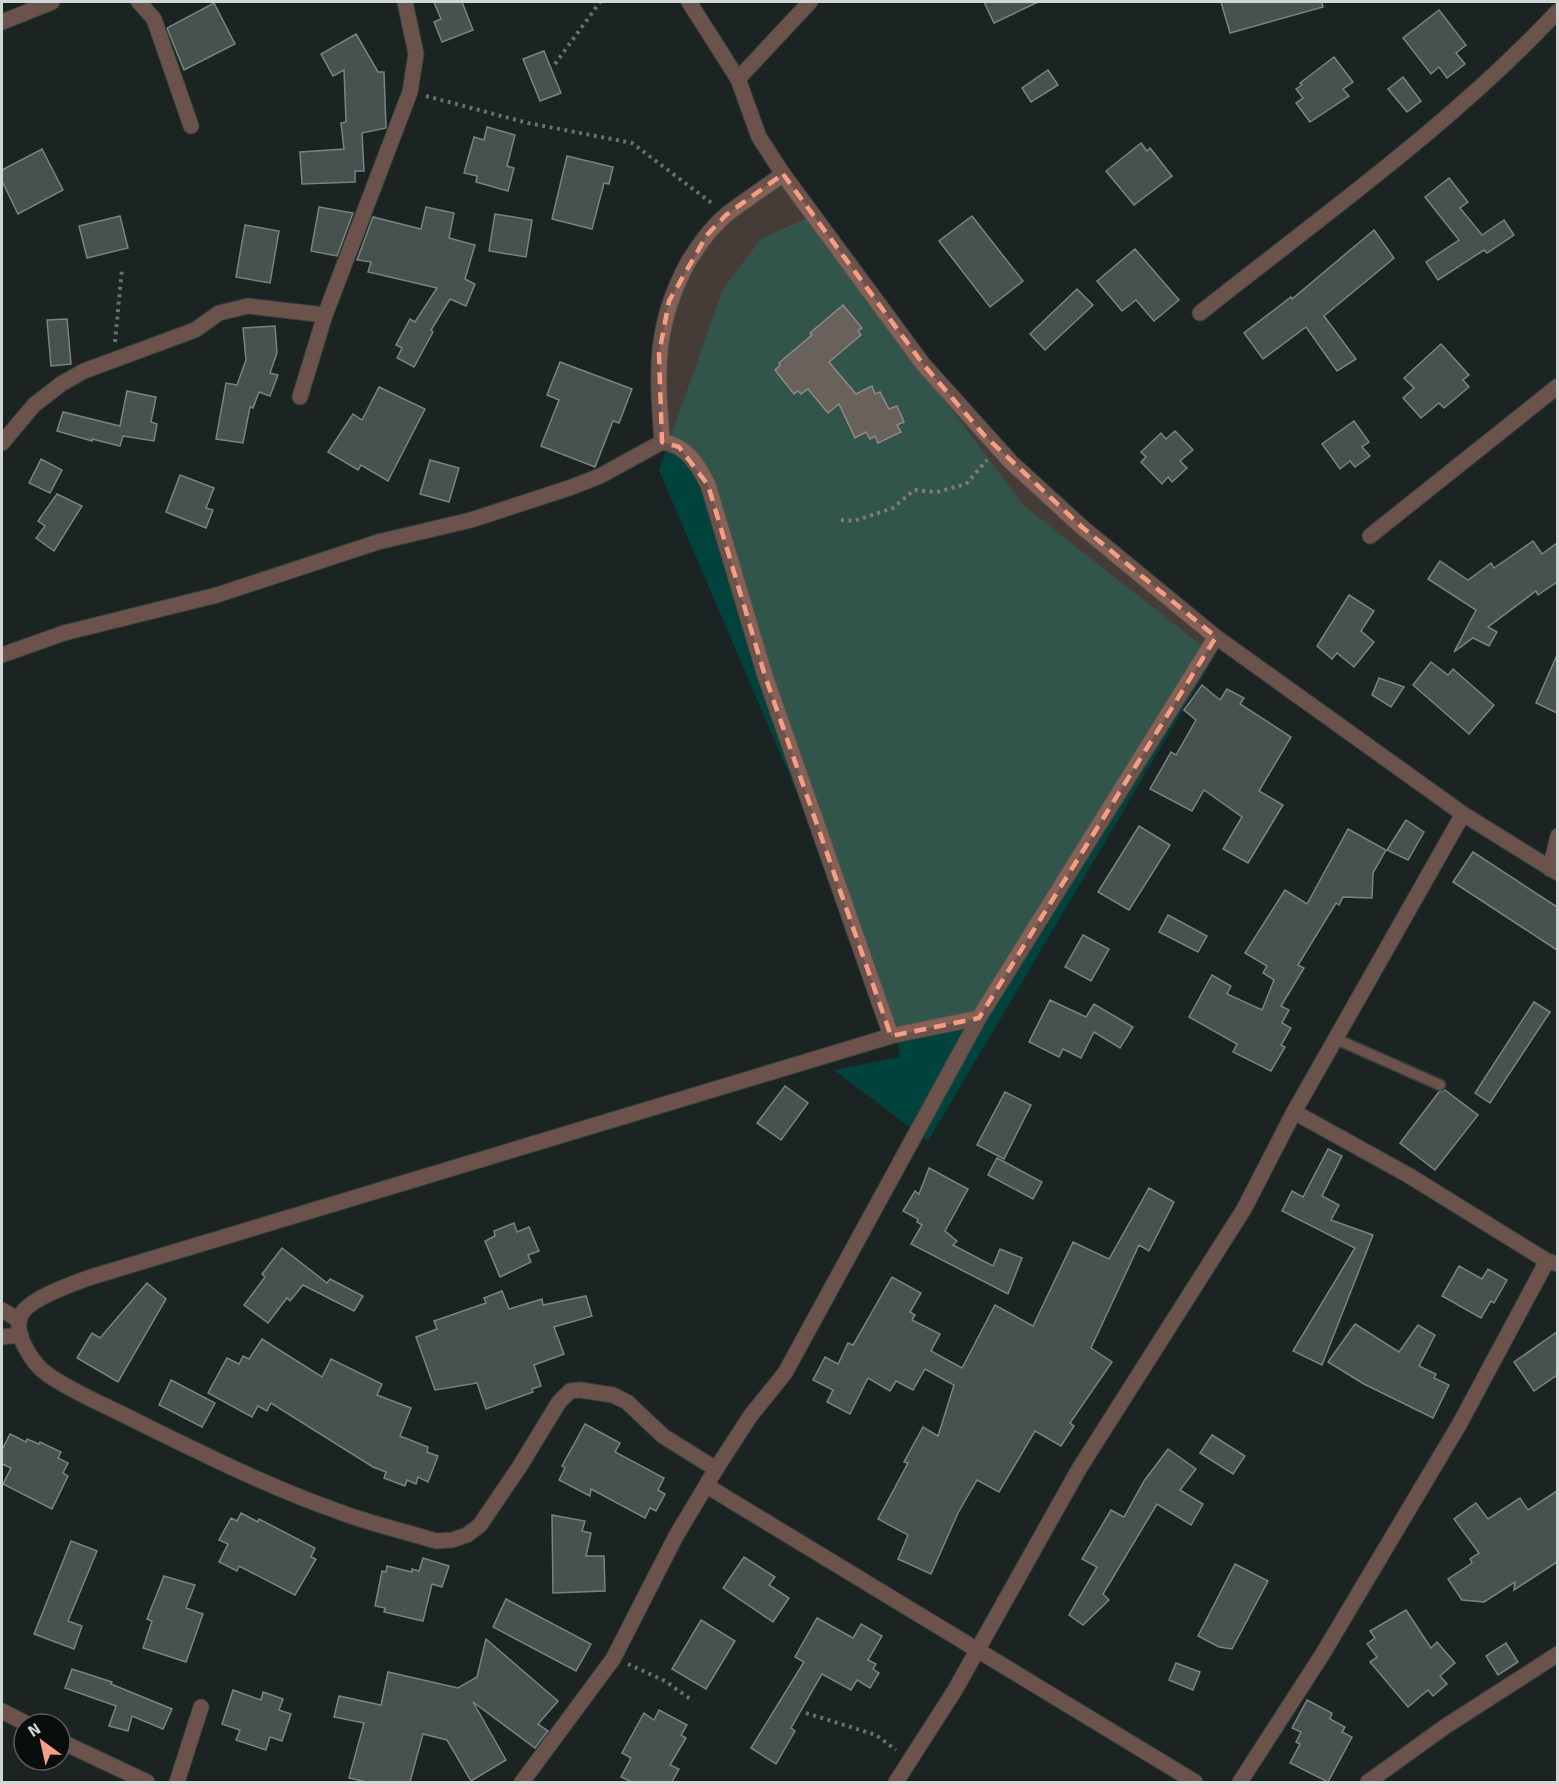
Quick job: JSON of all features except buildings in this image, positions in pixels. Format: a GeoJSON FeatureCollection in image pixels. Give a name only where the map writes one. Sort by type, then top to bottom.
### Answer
{"type":"FeatureCollection","features":[{"type":"Feature","properties":{"kind":"street"},"geometry":{"type":"LineString","coordinates":[[2,22],[52,2]]}},
{"type":"Feature","properties":{"kind":"street"},"geometry":{"type":"LineString","coordinates":[[139,2],[154,19]]}},
{"type":"Feature","properties":{"kind":"street"},"geometry":{"type":"LineString","coordinates":[[155,2],[154,19],[190,126]]}},
{"type":"Feature","properties":{"kind":"street"},"geometry":{"type":"LineString","coordinates":[[300,397],[325,315],[410,92],[416,54],[405,2]]}},
{"type":"Feature","properties":{"kind":"street"},"geometry":{"type":"LineString","coordinates":[[689,2],[738,79],[759,137],[783,174],[923,364],[1000,452],[1082,527],[1216,638],[1463,814],[1554,871],[1557,836]]}},
{"type":"Feature","properties":{"kind":"street"},"geometry":{"type":"LineString","coordinates":[[738,79],[810,2]]}},
{"type":"Feature","properties":{"kind":"street"},"geometry":{"type":"LineString","coordinates":[[1200,313],[1370,181],[1455,110],[1520,51],[1557,11]]}},
{"type":"Feature","properties":{"kind":"street"},"geometry":{"type":"LineString","coordinates":[[662,442],[657,391],[663,322],[669,301],[693,254],[726,215],[783,174]]}},
{"type":"Feature","properties":{"kind":"street"},"geometry":{"type":"LineString","coordinates":[[2,443],[34,405],[61,384],[84,371],[195,330],[219,313],[248,306],[325,315]]}},
{"type":"Feature","properties":{"kind":"street"},"geometry":{"type":"LineString","coordinates":[[1370,536],[1557,386]]}},
{"type":"Feature","properties":{"kind":"street"},"geometry":{"type":"LineString","coordinates":[[2,655],[64,633],[217,595],[378,542],[471,520],[600,476],[662,442],[680,447],[692,459],[708,485],[765,676],[891,1036]]}},
{"type":"Feature","properties":{"kind":"street"},"geometry":{"type":"LineString","coordinates":[[522,1782],[612,1659],[676,1536],[716,1469],[751,1415],[785,1373],[979,1018],[1216,638]]}},
{"type":"Feature","properties":{"kind":"street"},"geometry":{"type":"LineString","coordinates":[[896,1782],[955,1690],[1079,1469],[1244,1209],[1294,1112],[1463,814]]}},
{"type":"Feature","properties":{"kind":"street"},"geometry":{"type":"LineString","coordinates":[[716,1469],[663,1436],[627,1402],[613,1395],[580,1390],[570,1391],[559,1402],[480,1525],[459,1537],[436,1541],[340,1513],[225,1465],[47,1374],[29,1354],[20,1327],[21,1314],[34,1303],[88,1278],[891,1036],[979,1018]]}},
{"type":"Feature","properties":{"kind":"street"},"geometry":{"type":"LineString","coordinates":[[1240,1782],[1322,1655],[1552,1263],[1408,1175],[1294,1112]]}},
{"type":"Feature","properties":{"kind":"street"},"geometry":{"type":"LineString","coordinates":[[2,1310],[20,1327]]}},
{"type":"Feature","properties":{"kind":"street"},"geometry":{"type":"LineString","coordinates":[[2,1337],[20,1327]]}},
{"type":"Feature","properties":{"kind":"street"},"geometry":{"type":"LineString","coordinates":[[707,1486],[1195,1782]]}},
{"type":"Feature","properties":{"kind":"street"},"geometry":{"type":"LineString","coordinates":[[1368,1782],[1446,1726],[1557,1654]]}},
{"type":"Feature","properties":{"kind":"street"},"geometry":{"type":"LineString","coordinates":[[177,1782],[201,1707]]}},
{"type":"Feature","properties":{"kind":"street"},"geometry":{"type":"LineString","coordinates":[[72,1747],[147,1782]]}},
{"type":"Feature","properties":{"kind":"lane"},"geometry":{"type":"LineString","coordinates":[[1336,1039],[1440,1085]]}},
{"type":"Feature","properties":{"kind":"path"},"geometry":{"type":"LineString","coordinates":[[555,64],[600,2]]}},
{"type":"Feature","properties":{"kind":"path"},"geometry":{"type":"LineString","coordinates":[[410,92],[528,123],[632,143],[726,215]]}},
{"type":"Feature","properties":{"kind":"path"},"geometry":{"type":"LineString","coordinates":[[113,361],[122,268]]}},
{"type":"Feature","properties":{"kind":"path"},"geometry":{"type":"LineString","coordinates":[[841,520],[854,520],[893,508],[914,490],[937,492],[966,484],[978,468],[1000,452]]}},
{"type":"Feature","properties":{"kind":"path"},"geometry":{"type":"LineString","coordinates":[[612,1659],[645,1670],[693,1701]]}},
{"type":"Feature","properties":{"kind":"path"},"geometry":{"type":"LineString","coordinates":[[806,1713],[876,1735],[911,1761]]}},
{"type":"Feature","properties":{"kind":"highlighted area"},"geometry":{"type":"Polygon","coordinates":[[[783,174],[923,364],[984,435],[1082,527],[1216,637],[979,1018],[891,1036],[765,676],[708,485],[679,447],[662,442],[659,354],[669,301],[707,235],[726,215],[783,174]]]}},
{"type":"Feature","properties":{"kind":"green space"},"geometry":{"type":"Polygon","coordinates":[[[807,218],[1024,506],[1215,656],[928,1141],[834,1070],[900,1057],[896,1036],[886,1020],[803,807],[659,470],[723,289],[761,239],[807,218]]]}}]}
